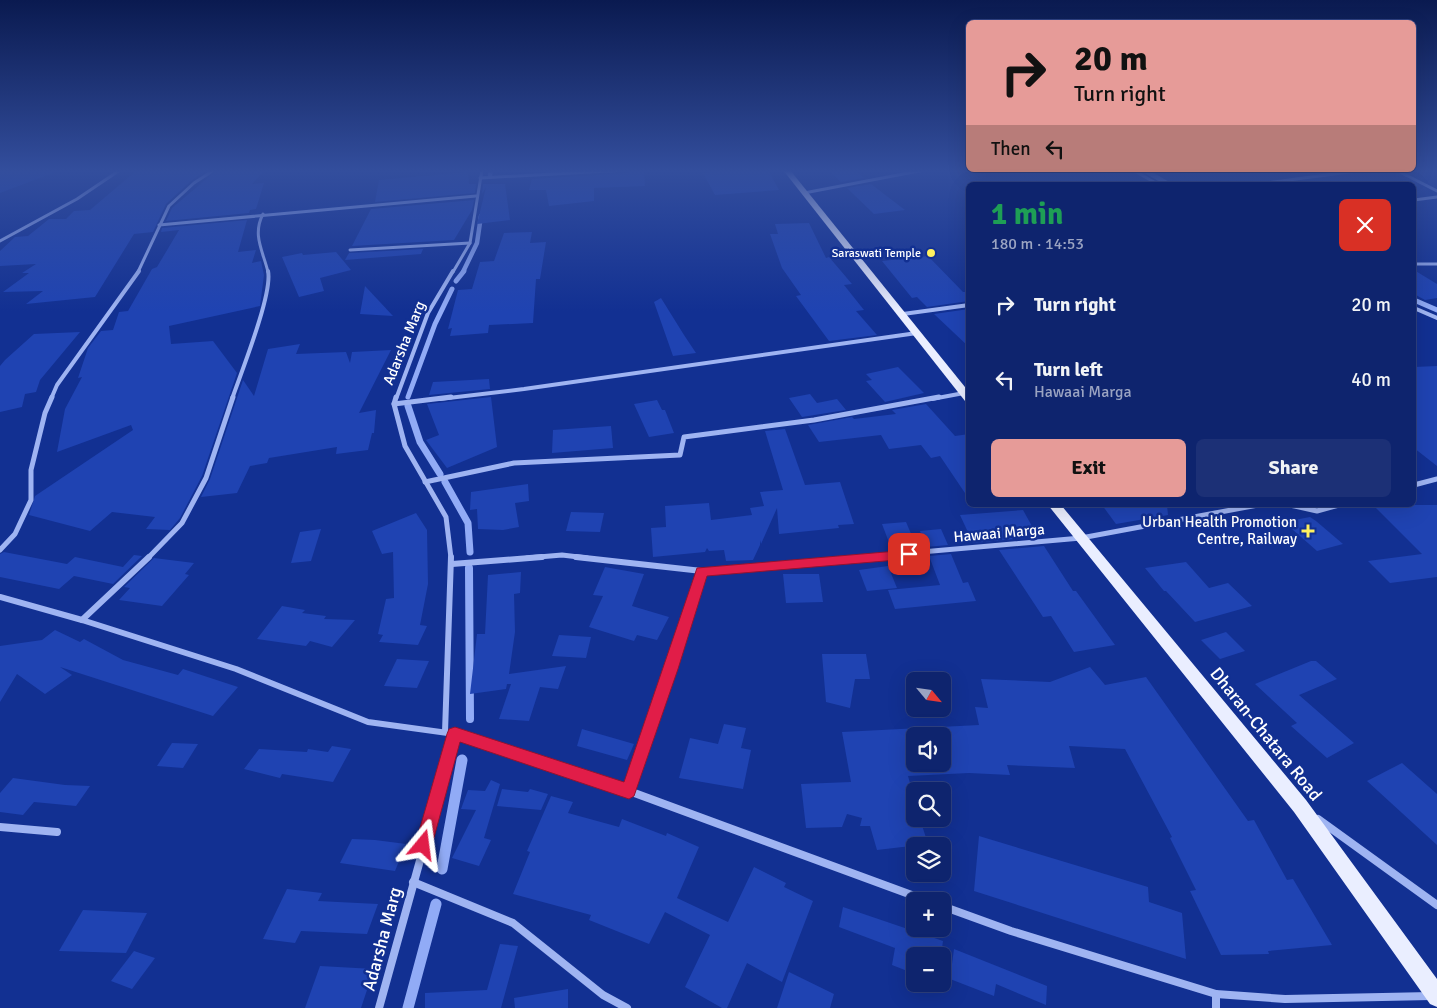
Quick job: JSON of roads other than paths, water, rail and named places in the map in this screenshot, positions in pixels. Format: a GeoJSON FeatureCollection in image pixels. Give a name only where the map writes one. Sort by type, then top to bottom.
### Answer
{"type":"FeatureCollection","features":[{"type":"Feature","properties":{"kind":"main road"},"geometry":{"type":"LineString","coordinates":[[823,217],[851,254],[903,314],[966,395]]}},
{"type":"Feature","properties":{"kind":"main road","name":"Dharan-Chatara Road"},"geometry":{"type":"LineString","coordinates":[[1056,507],[1300,806],[1437,996]]}},
{"type":"Feature","properties":{"kind":"street"},"geometry":{"type":"LineString","coordinates":[[0,241],[44,217]]}},
{"type":"Feature","properties":{"kind":"street"},"geometry":{"type":"LineString","coordinates":[[0,550],[15,534],[31,500],[31,470],[44,413],[56,385],[142,266],[163,217]]}},
{"type":"Feature","properties":{"kind":"street"},"geometry":{"type":"LineString","coordinates":[[159,225],[234,217]]}},
{"type":"Feature","properties":{"kind":"street"},"geometry":{"type":"LineString","coordinates":[[82,620],[134,573],[182,523],[206,478],[269,279],[256,234],[256,224],[260,217]]}},
{"type":"Feature","properties":{"kind":"street","name":"Adarsha Marg"},"geometry":{"type":"LineString","coordinates":[[445,732],[452,564],[446,517],[405,446],[394,404],[428,313],[470,243],[473,217]]}},
{"type":"Feature","properties":{"kind":"street"},"geometry":{"type":"LineString","coordinates":[[350,250],[470,243]]}},
{"type":"Feature","properties":{"kind":"street"},"geometry":{"type":"LineString","coordinates":[[1416,264],[1437,264]]}},
{"type":"Feature","properties":{"kind":"street"},"geometry":{"type":"LineString","coordinates":[[903,314],[966,305]]}},
{"type":"Feature","properties":{"kind":"street"},"geometry":{"type":"LineString","coordinates":[[1416,309],[1437,318]]}},
{"type":"Feature","properties":{"kind":"street"},"geometry":{"type":"LineString","coordinates":[[394,404],[524,389],[917,333]]}},
{"type":"Feature","properties":{"kind":"street"},"geometry":{"type":"LineString","coordinates":[[425,482],[514,463],[680,455],[684,436],[966,398]]}},
{"type":"Feature","properties":{"kind":"street"},"geometry":{"type":"LineString","coordinates":[[1416,484],[1437,478]]}},
{"type":"Feature","properties":{"kind":"street","name":"Hawaai Marga"},"geometry":{"type":"LineString","coordinates":[[452,564],[562,554],[702,571],[1081,538],[1247,507]]}},
{"type":"Feature","properties":{"kind":"street"},"geometry":{"type":"LineString","coordinates":[[1299,507],[1317,511],[1332,507]]}},
{"type":"Feature","properties":{"kind":"street"},"geometry":{"type":"LineString","coordinates":[[629,791],[702,571]]}},
{"type":"Feature","properties":{"kind":"street"},"geometry":{"type":"LineString","coordinates":[[0,597],[82,620],[236,669],[368,722],[455,734],[629,791],[906,893]]}},
{"type":"Feature","properties":{"kind":"street","name":"Adarsha Marg"},"geometry":{"type":"LineString","coordinates":[[379,1008],[455,734]]}},
{"type":"Feature","properties":{"kind":"street"},"geometry":{"type":"LineString","coordinates":[[1300,806],[1437,905]]}},
{"type":"Feature","properties":{"kind":"street"},"geometry":{"type":"LineString","coordinates":[[0,826],[57,832]]}},
{"type":"Feature","properties":{"kind":"street"},"geometry":{"type":"LineString","coordinates":[[413,882],[514,923],[603,995],[627,1008]]}},
{"type":"Feature","properties":{"kind":"street"},"geometry":{"type":"LineString","coordinates":[[951,909],[1011,931],[1216,994],[1285,1000],[1437,996]]}},
{"type":"Feature","properties":{"kind":"street"},"geometry":{"type":"LineString","coordinates":[[1216,994],[1216,1008]]}},
{"type":"Feature","properties":{"kind":"waterway"},"geometry":{"type":"LineString","coordinates":[[463,272],[477,243],[481,217]]}},
{"type":"Feature","properties":{"kind":"waterway"},"geometry":{"type":"LineString","coordinates":[[456,281],[464,271]]}},
{"type":"Feature","properties":{"kind":"waterway"},"geometry":{"type":"LineString","coordinates":[[408,397],[435,324],[452,289]]}},
{"type":"Feature","properties":{"kind":"waterway"},"geometry":{"type":"LineString","coordinates":[[1416,301],[1437,310]]}},
{"type":"Feature","properties":{"kind":"waterway"},"geometry":{"type":"LineString","coordinates":[[408,406],[420,442],[440,474]]}},
{"type":"Feature","properties":{"kind":"waterway"},"geometry":{"type":"LineString","coordinates":[[445,482],[468,523],[470,552]]}},
{"type":"Feature","properties":{"kind":"waterway"},"geometry":{"type":"LineString","coordinates":[[469,568],[470,719]]}},
{"type":"Feature","properties":{"kind":"waterway"},"geometry":{"type":"LineString","coordinates":[[442,869],[462,760]]}},
{"type":"Feature","properties":{"kind":"waterway"},"geometry":{"type":"LineString","coordinates":[[408,1008],[436,904]]}},
{"type":"Feature","properties":{"kind":"place","name":"Saraswati Temple"},"geometry":{"type":"Point","coordinates":[931,253]}},
{"type":"Feature","properties":{"kind":"place","name":"Urban Health Promotion Centre, Railway"},"geometry":{"type":"Point","coordinates":[1308,531]}}]}
